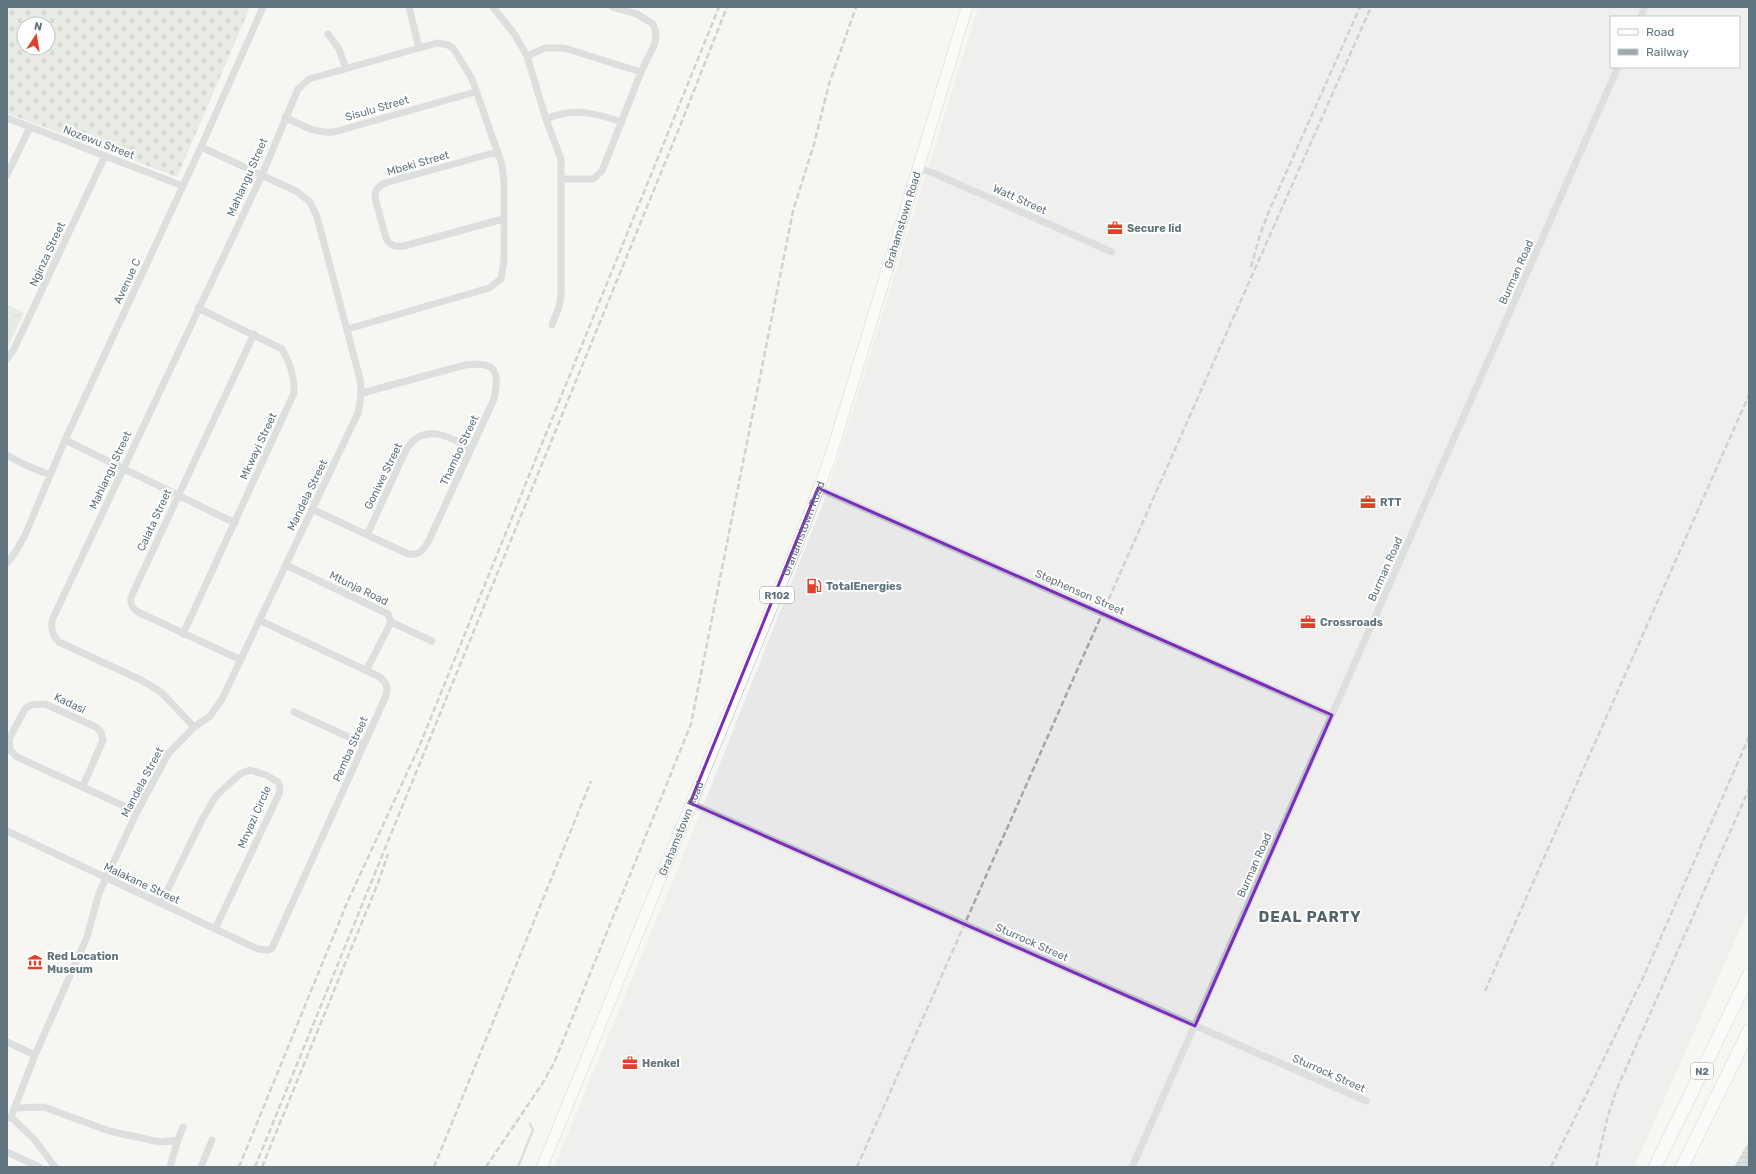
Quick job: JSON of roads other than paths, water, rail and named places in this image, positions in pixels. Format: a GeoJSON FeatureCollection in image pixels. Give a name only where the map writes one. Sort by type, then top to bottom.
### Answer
{"type":"FeatureCollection","features":[{"type":"Feature","properties":{"kind":"highway","name":"N2"},"geometry":{"type":"LineString","coordinates":[[1655,1167],[1749,975]]}},
{"type":"Feature","properties":{"kind":"highway","name":"N2"},"geometry":{"type":"LineString","coordinates":[[1682,1167],[1749,1031]]}},
{"type":"Feature","properties":{"kind":"main road","name":"Grahamstown Road"},"geometry":{"type":"LineString","coordinates":[[542,1167],[690,803],[796,548],[830,458],[967,7]]}},
{"type":"Feature","properties":{"kind":"street","name":"Avenue C"},"geometry":{"type":"LineString","coordinates":[[7,563],[15,553],[25,535],[65,440],[201,147],[263,7]]}},
{"type":"Feature","properties":{"kind":"street"},"geometry":{"type":"LineString","coordinates":[[409,7],[419,48]]}},
{"type":"Feature","properties":{"kind":"street"},"geometry":{"type":"LineString","coordinates":[[493,7],[515,34],[527,56],[546,119],[561,159],[561,295],[559,307],[552,325]]}},
{"type":"Feature","properties":{"kind":"street"},"geometry":{"type":"LineString","coordinates":[[562,179],[586,180],[593,179],[598,176],[606,163],[641,72],[655,43],[655,28],[653,24],[642,16],[612,7]]}},
{"type":"Feature","properties":{"kind":"street"},"geometry":{"type":"LineString","coordinates":[[328,34],[339,49],[346,69]]}},
{"type":"Feature","properties":{"kind":"street","name":"Mahlangu Street"},"geometry":{"type":"LineString","coordinates":[[194,727],[161,692],[141,680],[59,642],[53,633],[51,624],[53,618],[262,175],[298,89],[309,79],[437,42],[448,45],[453,48],[469,73],[502,165],[504,182],[504,260],[501,279],[494,286],[348,329]]}},
{"type":"Feature","properties":{"kind":"street"},"geometry":{"type":"LineString","coordinates":[[527,56],[545,48],[564,48],[641,72]]}},
{"type":"Feature","properties":{"kind":"street","name":"Burman Road"},"geometry":{"type":"LineString","coordinates":[[1132,1167],[1618,68]]}},
{"type":"Feature","properties":{"kind":"street","name":"Sisulu Street"},"geometry":{"type":"LineString","coordinates":[[285,117],[314,131],[325,133],[334,132],[475,92]]}},
{"type":"Feature","properties":{"kind":"street"},"geometry":{"type":"LineString","coordinates":[[546,119],[570,112],[582,111],[622,122]]}},
{"type":"Feature","properties":{"kind":"street","name":"Nozewu Street"},"geometry":{"type":"LineString","coordinates":[[7,118],[183,186]]}},
{"type":"Feature","properties":{"kind":"street"},"geometry":{"type":"LineString","coordinates":[[7,175],[30,127]]}},
{"type":"Feature","properties":{"kind":"street","name":"Mandela Street"},"geometry":{"type":"LineString","coordinates":[[9,1117],[87,937],[96,901],[137,812],[163,761],[175,746],[194,727],[210,716],[216,708],[241,660],[358,413],[362,393],[348,329],[313,207],[305,197],[296,191],[201,147]]}},
{"type":"Feature","properties":{"kind":"street","name":"Mbeki Street"},"geometry":{"type":"LineString","coordinates":[[497,152],[385,183],[380,186],[375,194],[375,198],[386,238],[388,242],[396,246],[404,246],[503,219]]}},
{"type":"Feature","properties":{"kind":"street","name":"Nginza Street"},"geometry":{"type":"LineString","coordinates":[[7,359],[14,349],[105,156]]}},
{"type":"Feature","properties":{"kind":"street","name":"Watt Street"},"geometry":{"type":"LineString","coordinates":[[918,168],[934,173],[1112,252]]}},
{"type":"Feature","properties":{"kind":"street","name":"Mkwayi Street"},"geometry":{"type":"LineString","coordinates":[[183,634],[294,393],[292,376],[287,359],[282,349],[198,308]]}},
{"type":"Feature","properties":{"kind":"street","name":"Calata Street"},"geometry":{"type":"LineString","coordinates":[[241,660],[138,612],[134,609],[130,601],[254,334]]}},
{"type":"Feature","properties":{"kind":"street","name":"Thambo Street"},"geometry":{"type":"LineString","coordinates":[[312,509],[408,554],[418,554],[423,550],[471,449],[494,399],[497,383],[495,371],[490,367],[479,363],[465,365],[362,393]]}},
{"type":"Feature","properties":{"kind":"street","name":"Goniwe Street"},"geometry":{"type":"LineString","coordinates":[[367,534],[406,450],[413,442],[426,435],[439,434],[445,435],[471,449]]}},
{"type":"Feature","properties":{"kind":"street"},"geometry":{"type":"LineString","coordinates":[[65,440],[235,523]]}},
{"type":"Feature","properties":{"kind":"street"},"geometry":{"type":"LineString","coordinates":[[7,455],[22,464],[50,475]]}},
{"type":"Feature","properties":{"kind":"street","name":"Stephenson Street"},"geometry":{"type":"LineString","coordinates":[[818,488],[1332,716]]}},
{"type":"Feature","properties":{"kind":"street","name":"Mtunja Road"},"geometry":{"type":"LineString","coordinates":[[286,565],[388,614],[391,622],[366,671]]}},
{"type":"Feature","properties":{"kind":"street","name":"Pemba Street"},"geometry":{"type":"LineString","coordinates":[[259,620],[383,679],[388,691],[275,945],[268,950]]}},
{"type":"Feature","properties":{"kind":"street"},"geometry":{"type":"LineString","coordinates":[[391,622],[432,641]]}},
{"type":"Feature","properties":{"kind":"street","name":"Kadasi"},"geometry":{"type":"LineString","coordinates":[[83,786],[103,740],[101,732],[96,727],[45,704],[35,703],[27,707],[9,740],[11,752],[17,757],[137,812]]}},
{"type":"Feature","properties":{"kind":"street"},"geometry":{"type":"LineString","coordinates":[[294,712],[364,744]]}},
{"type":"Feature","properties":{"kind":"street","name":"Mnyazi Circle"},"geometry":{"type":"LineString","coordinates":[[161,904],[203,818],[216,796],[235,778],[246,771],[250,770],[266,775],[278,782],[280,788],[215,929]]}},
{"type":"Feature","properties":{"kind":"street","name":"Sturrock Street"},"geometry":{"type":"LineString","coordinates":[[690,803],[1366,1101]]}},
{"type":"Feature","properties":{"kind":"street","name":"Malakane Street"},"geometry":{"type":"LineString","coordinates":[[7,831],[258,949],[268,950]]}},
{"type":"Feature","properties":{"kind":"street"},"geometry":{"type":"LineString","coordinates":[[7,1042],[35,1055]]}},
{"type":"Feature","properties":{"kind":"street"},"geometry":{"type":"LineString","coordinates":[[14,1108],[44,1107],[109,1131],[160,1142],[178,1140]]}},
{"type":"Feature","properties":{"kind":"street"},"geometry":{"type":"LineString","coordinates":[[9,1117],[34,1139],[55,1167]]}},
{"type":"Feature","properties":{"kind":"street"},"geometry":{"type":"LineString","coordinates":[[170,1167],[182,1127]]}},
{"type":"Feature","properties":{"kind":"street"},"geometry":{"type":"LineString","coordinates":[[201,1167],[212,1140]]}},
{"type":"Feature","properties":{"kind":"street"},"geometry":{"type":"LineString","coordinates":[[7,1152],[39,1167]]}},
{"type":"Feature","properties":{"kind":"waterway"},"geometry":{"type":"LineString","coordinates":[[518,1167],[533,1130],[530,1124]]}},
{"type":"Feature","properties":{"kind":"railway"},"geometry":{"type":"LineString","coordinates":[[239,1167],[347,903],[419,747],[719,7]]}},
{"type":"Feature","properties":{"kind":"railway"},"geometry":{"type":"LineString","coordinates":[[255,1167],[680,126],[727,7]]}},
{"type":"Feature","properties":{"kind":"railway"},"geometry":{"type":"LineString","coordinates":[[486,1167],[542,1084],[554,1063],[691,724],[793,211],[814,144],[829,84],[856,7]]}},
{"type":"Feature","properties":{"kind":"railway"},"geometry":{"type":"LineString","coordinates":[[1251,267],[1260,235],[1269,211],[1360,7]]}},
{"type":"Feature","properties":{"kind":"railway"},"geometry":{"type":"LineString","coordinates":[[857,1167],[1371,7]]}},
{"type":"Feature","properties":{"kind":"railway"},"geometry":{"type":"LineString","coordinates":[[1485,991],[1749,395]]}},
{"type":"Feature","properties":{"kind":"railway"},"geometry":{"type":"LineString","coordinates":[[1551,1167],[1642,980],[1749,737]]}},
{"type":"Feature","properties":{"kind":"railway"},"geometry":{"type":"LineString","coordinates":[[434,1167],[591,781]]}},
{"type":"Feature","properties":{"kind":"railway"},"geometry":{"type":"LineString","coordinates":[[1596,1167],[1607,1119],[1616,1091],[1749,789]]}},
{"type":"Feature","properties":{"kind":"railway"},"geometry":{"type":"LineString","coordinates":[[262,1167],[378,883],[388,854]]}},
{"type":"Feature","properties":{"kind":"place","name":"Secure lid"},"geometry":{"type":"Point","coordinates":[1115,228]}},
{"type":"Feature","properties":{"kind":"place","name":"RTT"},"geometry":{"type":"Point","coordinates":[1368,502]}},
{"type":"Feature","properties":{"kind":"place","name":"TotalEnergies"},"geometry":{"type":"Point","coordinates":[814,586]}},
{"type":"Feature","properties":{"kind":"place","name":"Crossroads"},"geometry":{"type":"Point","coordinates":[1308,622]}},
{"type":"Feature","properties":{"kind":"place","name":"Red Location Museum"},"geometry":{"type":"Point","coordinates":[35,962]}},
{"type":"Feature","properties":{"kind":"place","name":"Henkel"},"geometry":{"type":"Point","coordinates":[630,1063]}},
{"type":"Feature","properties":{"kind":"district","name":"DEAL PARTY"},"geometry":{"type":"Point","coordinates":[1310,917]}}]}
